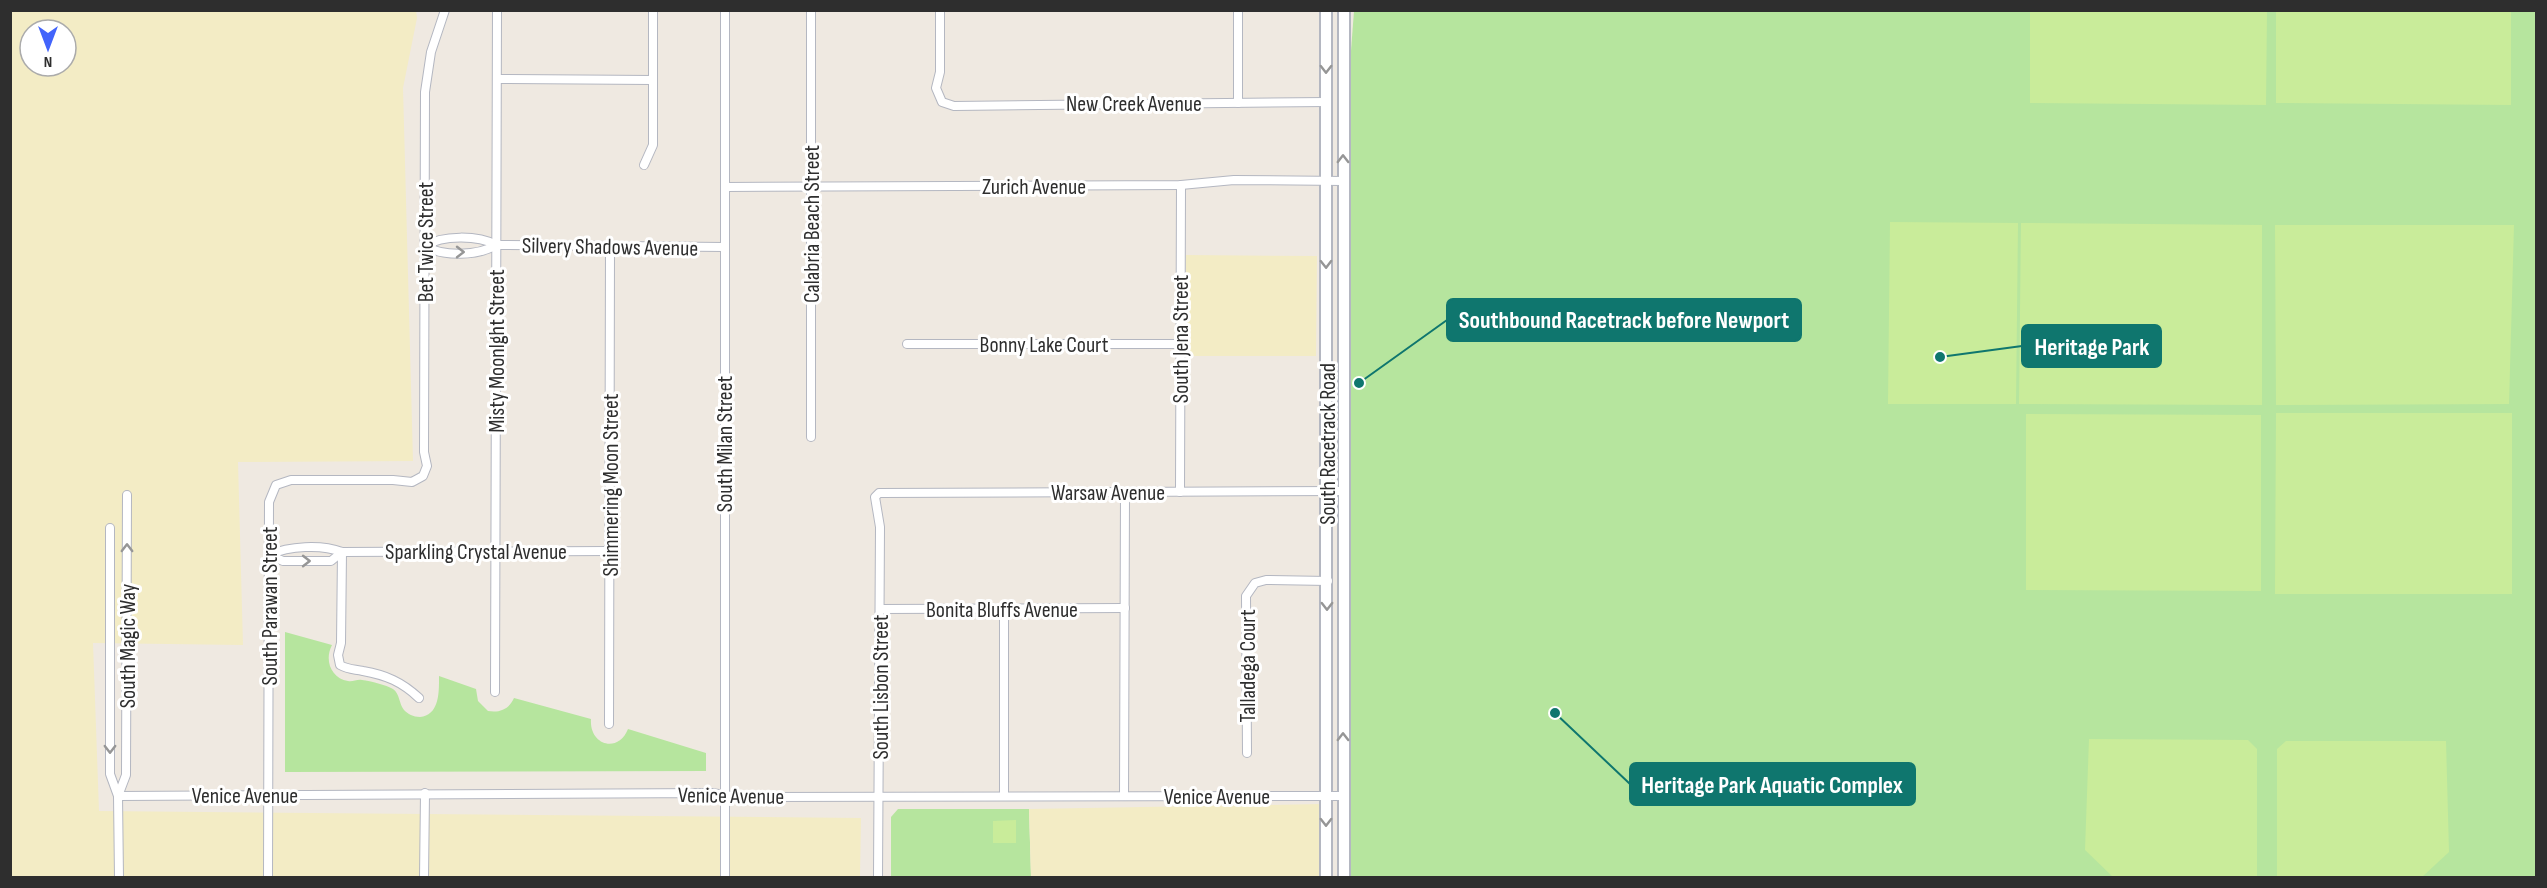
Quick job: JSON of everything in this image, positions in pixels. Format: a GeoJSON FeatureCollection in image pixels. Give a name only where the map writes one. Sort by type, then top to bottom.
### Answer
{"type":"FeatureCollection","features":[{"type":"Feature","properties":{"kind":"main road","name":"South Racetrack Road"},"geometry":{"type":"LineString","coordinates":[[1326,10],[1328,491],[1326,878]]}},
{"type":"Feature","properties":{"kind":"main road","name":"South Racetrack Road"},"geometry":{"type":"LineString","coordinates":[[1344,10],[1344,878]]}},
{"type":"Feature","properties":{"kind":"street","name":"Bet Twice Street"},"geometry":{"type":"LineString","coordinates":[[423,476],[427,466],[424,452],[425,92],[431,52],[446,10]]}},
{"type":"Feature","properties":{"kind":"street","name":"Misty Moonlght Street"},"geometry":{"type":"LineString","coordinates":[[495,692],[497,10]]}},
{"type":"Feature","properties":{"kind":"street"},"geometry":{"type":"LineString","coordinates":[[644,165],[653,145],[653,10]]}},
{"type":"Feature","properties":{"kind":"street","name":"South Milan Street"},"geometry":{"type":"LineString","coordinates":[[725,10],[725,878]]}},
{"type":"Feature","properties":{"kind":"street","name":"Calabria Beach Street"},"geometry":{"type":"LineString","coordinates":[[811,10],[811,437]]}},
{"type":"Feature","properties":{"kind":"street","name":"New Creek Avenue"},"geometry":{"type":"LineString","coordinates":[[940,10],[940,72],[936,88],[942,102],[954,106],[1326,102]]}},
{"type":"Feature","properties":{"kind":"street"},"geometry":{"type":"LineString","coordinates":[[1238,10],[1238,103]]}},
{"type":"Feature","properties":{"kind":"street"},"geometry":{"type":"LineString","coordinates":[[497,80],[653,80]]}},
{"type":"Feature","properties":{"kind":"street","name":"Zurich Avenue"},"geometry":{"type":"LineString","coordinates":[[725,187],[1181,185],[1234,180],[1343,181]]}},
{"type":"Feature","properties":{"kind":"street","name":"South Jena Street"},"geometry":{"type":"LineString","coordinates":[[1180,492],[1181,185]]}},
{"type":"Feature","properties":{"kind":"street","name":"Silvery Shadows Avenue"},"geometry":{"type":"LineString","coordinates":[[496,245],[485,251],[471,252],[435,252],[425,246],[435,239],[485,239],[496,245],[725,247]]}},
{"type":"Feature","properties":{"kind":"street","name":"Shimmering Moon Street"},"geometry":{"type":"LineString","coordinates":[[609,724],[610,245]]}},
{"type":"Feature","properties":{"kind":"street","name":"Bonny Lake Court"},"geometry":{"type":"LineString","coordinates":[[907,344],[1180,344]]}},
{"type":"Feature","properties":{"kind":"street","name":"South Parawan Street"},"geometry":{"type":"LineString","coordinates":[[268,878],[269,502],[276,485],[291,480],[411,482],[423,476]]}},
{"type":"Feature","properties":{"kind":"street","name":"Warsaw Avenue"},"geometry":{"type":"LineString","coordinates":[[874,497],[879,493],[1343,491]]}},
{"type":"Feature","properties":{"kind":"street"},"geometry":{"type":"LineString","coordinates":[[1124,796],[1125,492]]}},
{"type":"Feature","properties":{"kind":"street","name":"South Magic Way"},"geometry":{"type":"LineString","coordinates":[[118,796],[126,775],[127,495]]}},
{"type":"Feature","properties":{"kind":"street","name":"South Lisbon Street"},"geometry":{"type":"LineString","coordinates":[[874,497],[880,527],[878,878]]}},
{"type":"Feature","properties":{"kind":"street","name":"South Magic Way"},"geometry":{"type":"LineString","coordinates":[[110,528],[110,774],[118,796],[119,878]]}},
{"type":"Feature","properties":{"kind":"street","name":"Sparkling Crystal Avenue"},"geometry":{"type":"LineString","coordinates":[[269,555],[283,549],[331,548],[342,552],[609,551]]}},
{"type":"Feature","properties":{"kind":"street"},"geometry":{"type":"LineString","coordinates":[[342,552],[341,643],[338,655],[340,665],[349,670],[362,670],[402,683],[419,698]]}},
{"type":"Feature","properties":{"kind":"street","name":"Sparkling Crystal Avenue"},"geometry":{"type":"LineString","coordinates":[[269,555],[283,561],[331,561],[342,552]]}},
{"type":"Feature","properties":{"kind":"street","name":"Talladega Court"},"geometry":{"type":"LineString","coordinates":[[1247,753],[1246,596],[1256,583],[1266,580],[1328,581]]}},
{"type":"Feature","properties":{"kind":"street"},"geometry":{"type":"LineString","coordinates":[[1004,608],[1004,796]]}},
{"type":"Feature","properties":{"kind":"street","name":"Bonita Bluffs Avenue"},"geometry":{"type":"LineString","coordinates":[[880,609],[1125,608]]}},
{"type":"Feature","properties":{"kind":"street"},"geometry":{"type":"LineString","coordinates":[[424,878],[425,793]]}},
{"type":"Feature","properties":{"kind":"street","name":"Venice Avenue"},"geometry":{"type":"LineString","coordinates":[[118,796],[425,793],[1344,796]]}},
{"type":"Feature","properties":{"kind":"green space"},"geometry":{"type":"Polygon","coordinates":[[[1354,11],[2536,11],[2536,877],[1349,877],[1343,518],[1343,156],[1354,11]]]}},
{"type":"Feature","properties":{"kind":"green space"},"geometry":{"type":"Polygon","coordinates":[[[2030,11],[2267,11],[2266,105],[2030,103],[2030,11]]]}},
{"type":"Feature","properties":{"kind":"green space"},"geometry":{"type":"Polygon","coordinates":[[[2276,11],[2511,11],[2511,105],[2276,103],[2276,11]]]}},
{"type":"Feature","properties":{"kind":"green space"},"geometry":{"type":"Polygon","coordinates":[[[1890,222],[2018,223],[2016,404],[1888,404],[1890,222]]]}},
{"type":"Feature","properties":{"kind":"green space"},"geometry":{"type":"Polygon","coordinates":[[[2021,223],[2262,225],[2262,405],[2019,404],[2021,223]]]}},
{"type":"Feature","properties":{"kind":"green space"},"geometry":{"type":"Polygon","coordinates":[[[2275,225],[2514,225],[2509,404],[2276,405],[2275,225]]]}},
{"type":"Feature","properties":{"kind":"green space"},"geometry":{"type":"Polygon","coordinates":[[[2276,413],[2512,413],[2512,594],[2275,594],[2276,413]]]}},
{"type":"Feature","properties":{"kind":"green space"},"geometry":{"type":"Polygon","coordinates":[[[2026,414],[2261,415],[2261,591],[2026,590],[2026,414]]]}},
{"type":"Feature","properties":{"kind":"green space"},"geometry":{"type":"Polygon","coordinates":[[[285,632],[332,645],[329,662],[337,676],[348,681],[374,682],[393,689],[404,710],[413,716],[427,715],[435,707],[439,676],[476,689],[478,701],[488,711],[504,709],[514,698],[591,719],[595,735],[605,743],[618,742],[628,729],[706,753],[706,771],[285,772],[285,632]]]}},
{"type":"Feature","properties":{"kind":"green space"},"geometry":{"type":"Polygon","coordinates":[[[2089,739],[2248,740],[2257,749],[2257,877],[2113,877],[2085,850],[2089,739]]]}},
{"type":"Feature","properties":{"kind":"green space"},"geometry":{"type":"Polygon","coordinates":[[[2286,741],[2446,741],[2449,852],[2422,877],[2277,877],[2277,749],[2286,741]]]}},
{"type":"Feature","properties":{"kind":"green space"},"geometry":{"type":"Polygon","coordinates":[[[898,809],[1029,809],[1031,877],[891,878],[891,817],[898,809]]]}},
{"type":"Feature","properties":{"kind":"green space"},"geometry":{"type":"Polygon","coordinates":[[[1016,820],[1016,843],[993,843],[993,821],[1016,820]]]}},
{"type":"Feature","properties":{"kind":"sand"},"geometry":{"type":"Polygon","coordinates":[[[416,10],[417,18],[403,88],[413,461],[238,462],[243,645],[93,643],[99,811],[861,818],[860,877],[11,877],[10,11],[416,10]]]}},
{"type":"Feature","properties":{"kind":"sand"},"geometry":{"type":"Polygon","coordinates":[[[1186,255],[1317,256],[1316,356],[1185,356],[1186,255]]]}},
{"type":"Feature","properties":{"kind":"sand"},"geometry":{"type":"Polygon","coordinates":[[[1323,804],[1321,877],[1031,877],[1029,809],[1323,804]]]}},
{"type":"Feature","properties":{"kind":"place","name":"Heritage Park"},"geometry":{"type":"Point","coordinates":[1940,357]}},
{"type":"Feature","properties":{"kind":"place","name":"Southbound Racetrack before Newport"},"geometry":{"type":"Point","coordinates":[1359,383]}},
{"type":"Feature","properties":{"kind":"place","name":"Heritage Park Aquatic Complex"},"geometry":{"type":"Point","coordinates":[1555,713]}}]}
